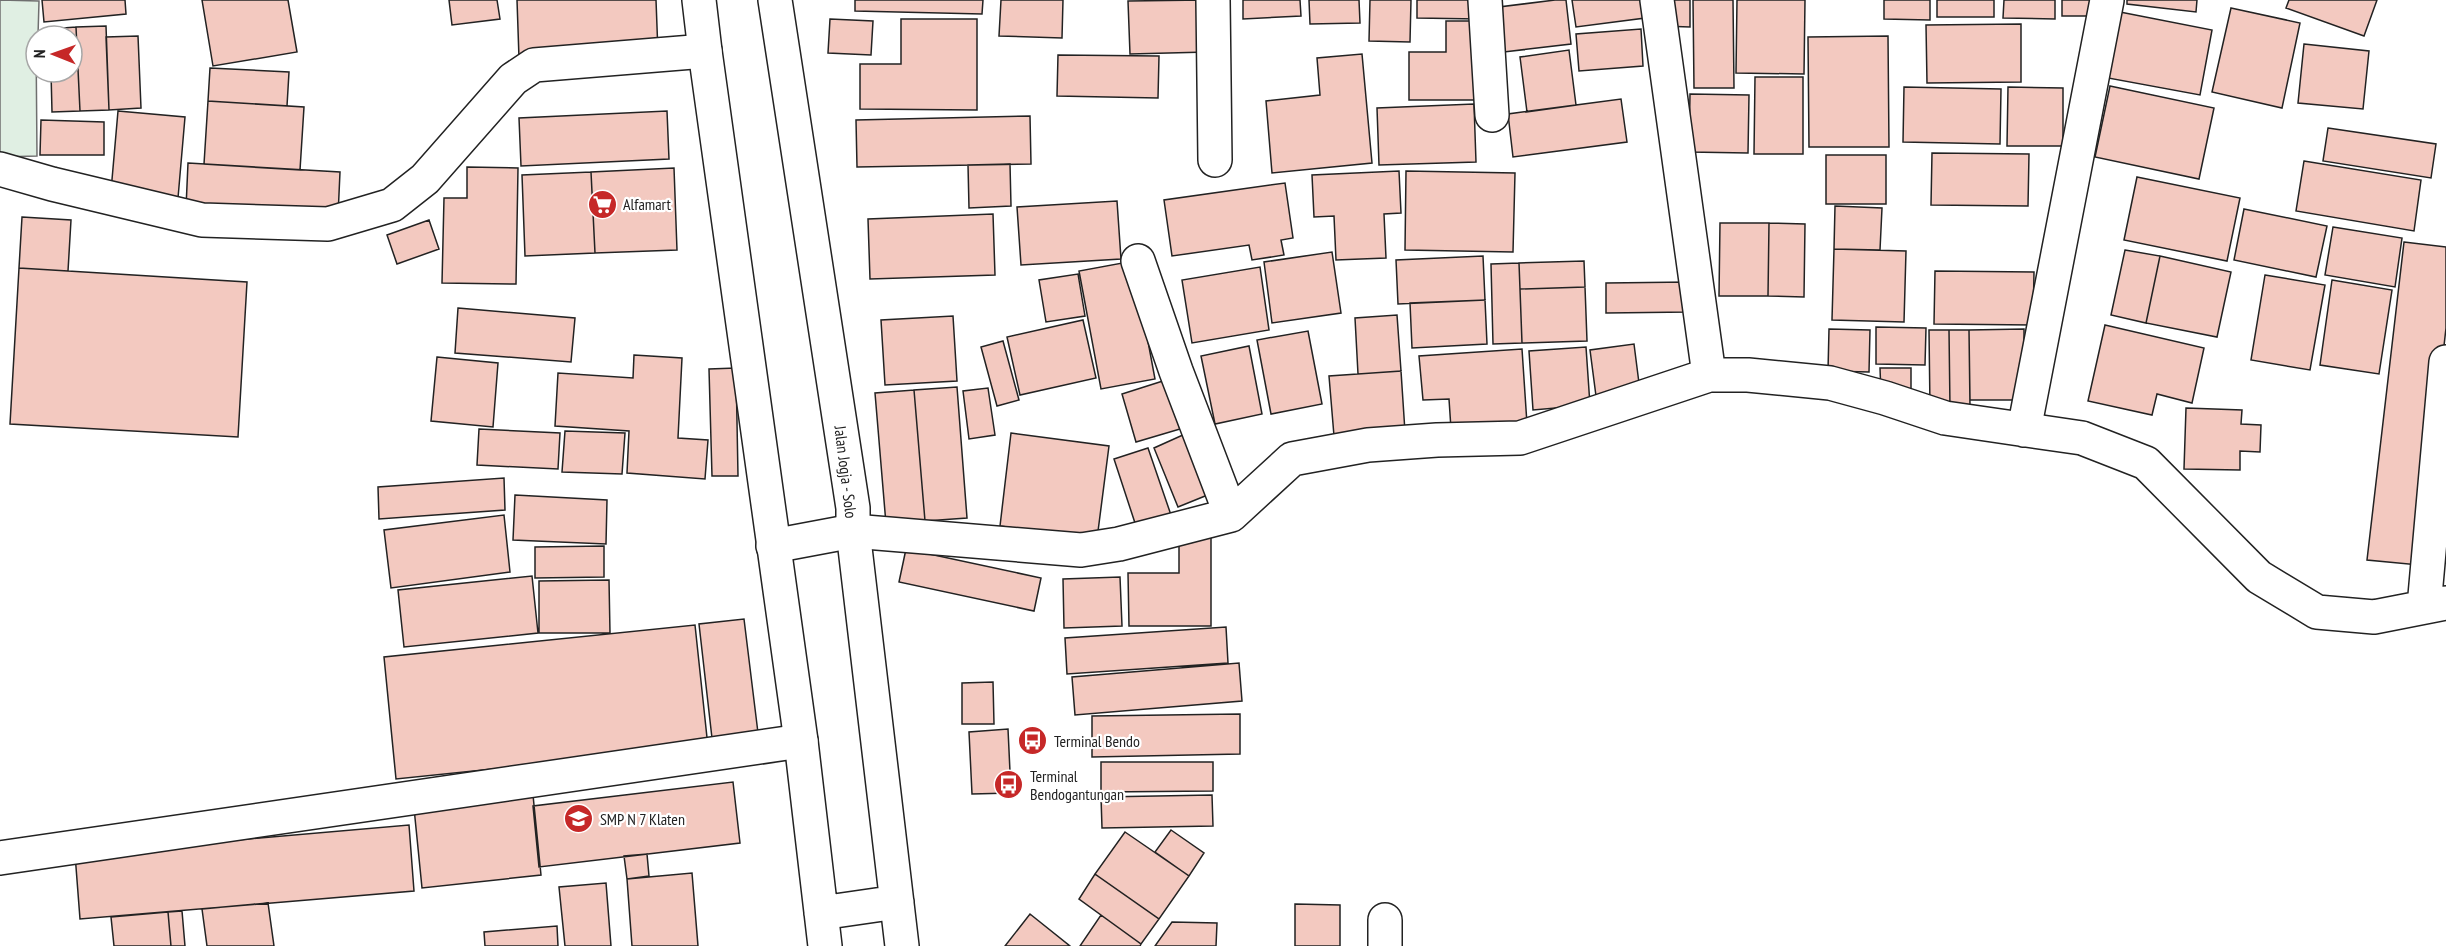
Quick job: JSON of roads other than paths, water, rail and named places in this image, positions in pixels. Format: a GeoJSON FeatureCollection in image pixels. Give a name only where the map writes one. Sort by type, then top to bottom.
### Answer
{"type":"FeatureCollection","features":[{"type":"Feature","properties":{"kind":"main road"},"geometry":{"type":"LineString","coordinates":[[699,0],[801,741],[825,946]]}},
{"type":"Feature","properties":{"kind":"main road","name":"Jalan Jogja - Solo"},"geometry":{"type":"LineString","coordinates":[[775,0],[853,508],[853,531],[902,946]]}},
{"type":"Feature","properties":{"kind":"main road"},"geometry":{"type":"LineString","coordinates":[[1213,0],[1215,160]]}},
{"type":"Feature","properties":{"kind":"main road"},"geometry":{"type":"LineString","coordinates":[[1485,0],[1492,115]]}},
{"type":"Feature","properties":{"kind":"main road"},"geometry":{"type":"LineString","coordinates":[[1657,0],[1709,375]]}},
{"type":"Feature","properties":{"kind":"main road"},"geometry":{"type":"LineString","coordinates":[[2024,430],[2108,0]]}},
{"type":"Feature","properties":{"kind":"main road"},"geometry":{"type":"LineString","coordinates":[[0,169],[202,220],[328,224],[392,205],[425,179],[513,79],[534,65],[705,51]]}},
{"type":"Feature","properties":{"kind":"main road"},"geometry":{"type":"LineString","coordinates":[[1138,261],[1176,371],[1231,515]]}},
{"type":"Feature","properties":{"kind":"main road"},"geometry":{"type":"LineString","coordinates":[[773,546],[853,531],[1081,550],[1119,544],[1231,515],[1292,459],[1368,445],[1437,440],[1520,438],[1709,375],[1748,375],[1830,383],[1945,418],[2082,438],[2146,463],[2259,577],[2317,612],[2374,617],[2435,605],[2446,362]]}},
{"type":"Feature","properties":{"kind":"main road"},"geometry":{"type":"LineString","coordinates":[[0,858],[801,741]]}},
{"type":"Feature","properties":{"kind":"main road"},"geometry":{"type":"LineString","coordinates":[[821,913],[897,902]]}},
{"type":"Feature","properties":{"kind":"place","name":"Alfamart"},"geometry":{"type":"Point","coordinates":[602,204]}},
{"type":"Feature","properties":{"kind":"place","name":"Terminal Bendo"},"geometry":{"type":"Point","coordinates":[1033,741]}},
{"type":"Feature","properties":{"kind":"place","name":"Terminal Bendogantungan"},"geometry":{"type":"Point","coordinates":[1009,785]}},
{"type":"Feature","properties":{"kind":"place","name":"SMP N 7 Klaten"},"geometry":{"type":"Point","coordinates":[579,819]}}]}
